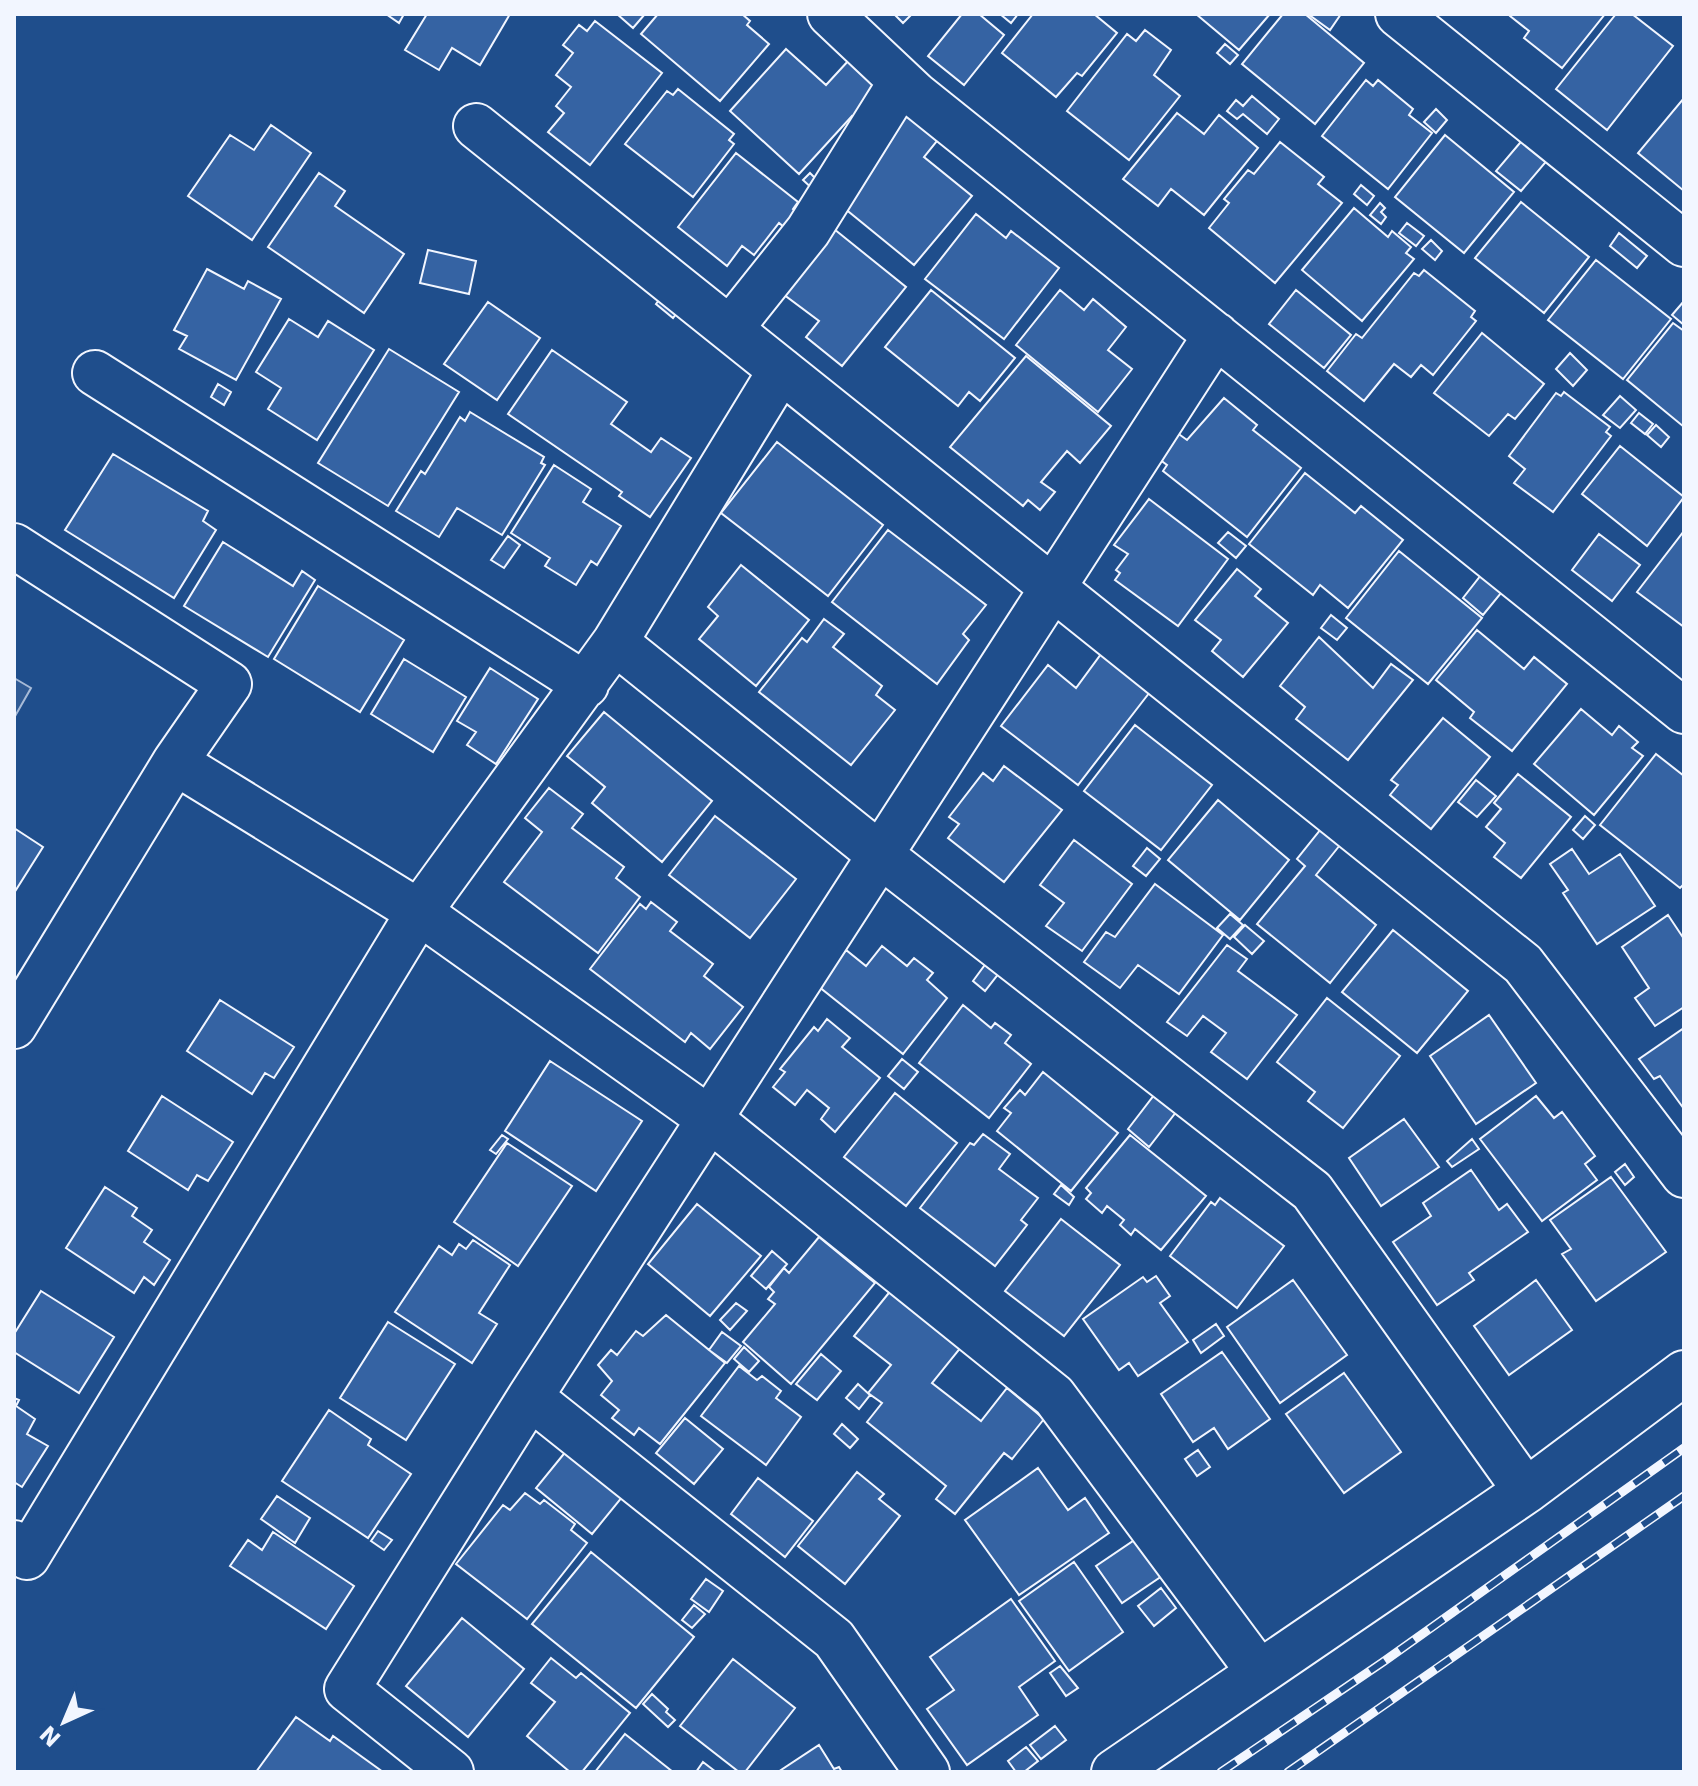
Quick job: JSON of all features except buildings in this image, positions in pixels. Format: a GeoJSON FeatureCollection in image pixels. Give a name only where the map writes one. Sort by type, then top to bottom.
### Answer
{"type":"FeatureCollection","features":[{"type":"Feature","properties":{"kind":"street"},"geometry":{"type":"LineString","coordinates":[[830,14],[901,82],[1684,711]]}},
{"type":"Feature","properties":{"kind":"street"},"geometry":{"type":"LineString","coordinates":[[1398,14],[1684,244]]}},
{"type":"Feature","properties":{"kind":"street"},"geometry":{"type":"LineString","coordinates":[[730,329],[808,231],[901,82]]}},
{"type":"Feature","properties":{"kind":"street"},"geometry":{"type":"LineString","coordinates":[[476,126],[1523,964],[1684,1175]]}},
{"type":"Feature","properties":{"kind":"street"},"geometry":{"type":"LineString","coordinates":[[451,1772],[347,1689],[530,1397],[1216,335]]}},
{"type":"Feature","properties":{"kind":"street"},"geometry":{"type":"LineString","coordinates":[[14,1543],[27,1557],[419,912],[615,642],[781,370]]}},
{"type":"Feature","properties":{"kind":"street"},"geometry":{"type":"LineString","coordinates":[[95,373],[586,685]]}},
{"type":"Feature","properties":{"kind":"street"},"geometry":{"type":"LineString","coordinates":[[14,546],[229,684],[175,762],[14,1026]]}},
{"type":"Feature","properties":{"kind":"street"},"geometry":{"type":"LineString","coordinates":[[615,642],[879,854],[1312,1191],[1526,1491]]}},
{"type":"Feature","properties":{"kind":"street"},"geometry":{"type":"LineString","coordinates":[[175,762],[419,912],[711,1120],[1054,1396],[1259,1672]]}},
{"type":"Feature","properties":{"kind":"street"},"geometry":{"type":"LineString","coordinates":[[1114,1772],[1526,1491],[1684,1373]]}},
{"type":"Feature","properties":{"kind":"street"},"geometry":{"type":"LineString","coordinates":[[530,1397],[834,1639],[927,1772]]}},
{"type":"Feature","properties":{"kind":"shaded area"},"geometry":{"type":"Polygon","coordinates":[[[14,678],[31,688],[14,718],[14,678]]]}},
{"type":"Feature","properties":{"kind":"railway"},"geometry":{"type":"LineString","coordinates":[[1221,1772],[1383,1662],[1684,1448]]}},
{"type":"Feature","properties":{"kind":"railway"},"geometry":{"type":"LineString","coordinates":[[1288,1772],[1684,1496]]}}]}
